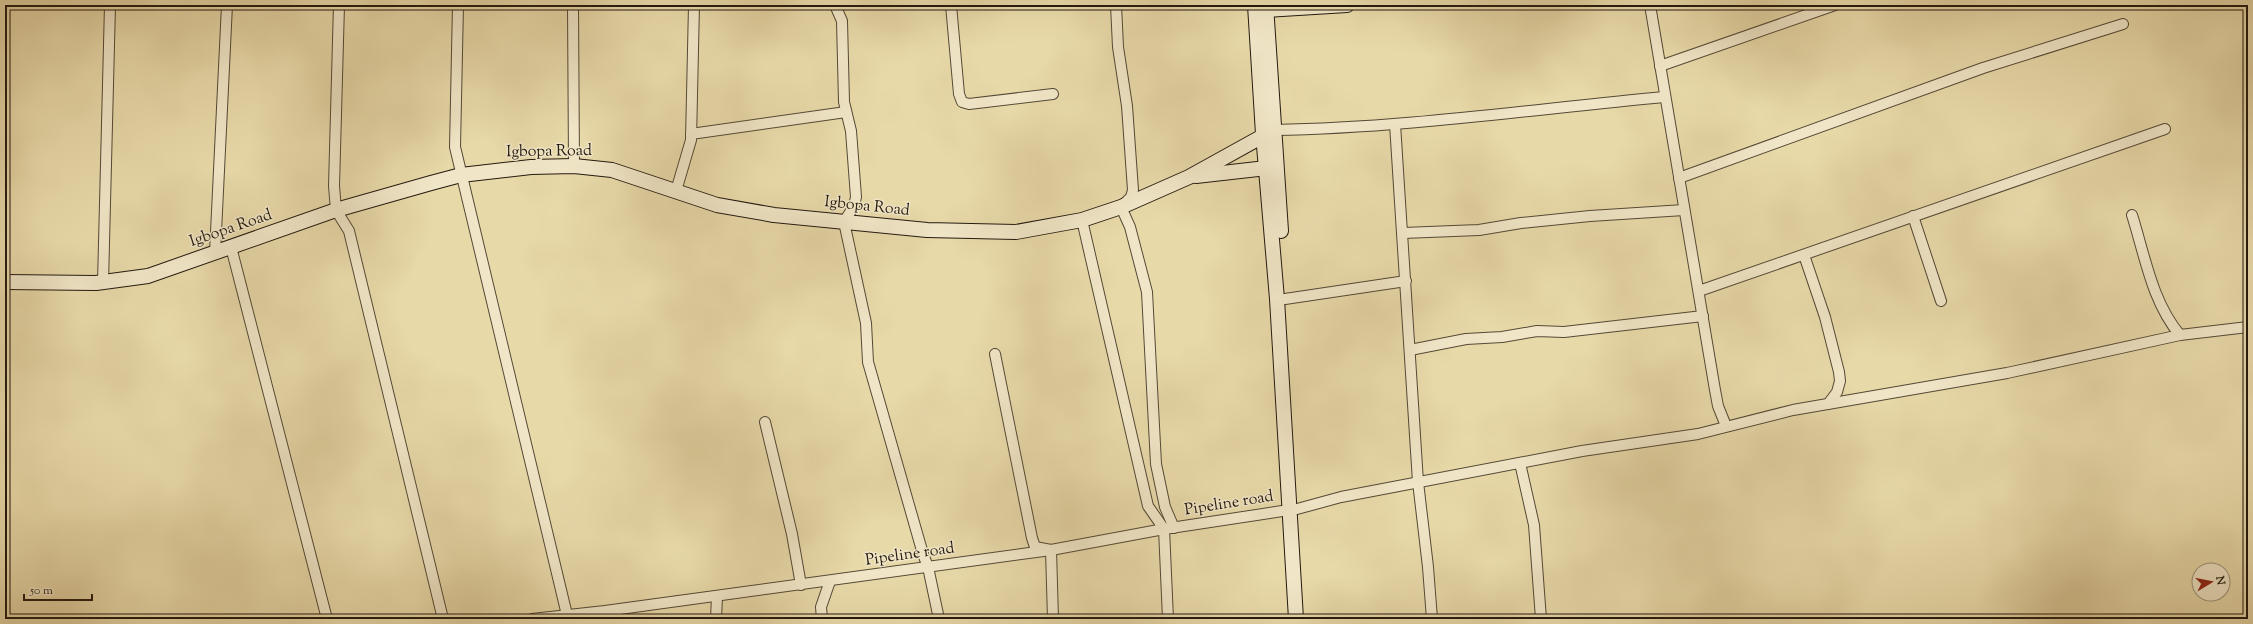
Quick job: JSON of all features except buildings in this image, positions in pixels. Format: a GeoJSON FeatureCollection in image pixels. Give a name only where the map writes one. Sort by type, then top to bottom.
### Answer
{"type":"FeatureCollection","features":[{"type":"Feature","properties":{"kind":"street"},"geometry":{"type":"LineString","coordinates":[[103,283],[110,5]]}},
{"type":"Feature","properties":{"kind":"street"},"geometry":{"type":"LineString","coordinates":[[215,253],[227,5]]}},
{"type":"Feature","properties":{"kind":"street"},"geometry":{"type":"LineString","coordinates":[[339,5],[334,186],[336,210],[349,231],[443,619]]}},
{"type":"Feature","properties":{"kind":"street"},"geometry":{"type":"LineString","coordinates":[[458,5],[455,147],[546,519],[567,615]]}},
{"type":"Feature","properties":{"kind":"street"},"geometry":{"type":"LineString","coordinates":[[572,5],[574,166]]}},
{"type":"Feature","properties":{"kind":"street"},"geometry":{"type":"LineString","coordinates":[[676,191],[691,134],[694,5]]}},
{"type":"Feature","properties":{"kind":"street"},"geometry":{"type":"LineString","coordinates":[[835,5],[842,21],[844,102],[851,131],[856,197],[854,206],[844,222],[866,323],[868,362],[922,554],[928,567],[939,619]]}},
{"type":"Feature","properties":{"kind":"street"},"geometry":{"type":"LineString","coordinates":[[951,5],[959,94],[962,102],[969,104],[1053,94]]}},
{"type":"Feature","properties":{"kind":"street"},"geometry":{"type":"LineString","coordinates":[[1116,5],[1118,47],[1127,106],[1133,190],[1130,197],[1121,207],[1130,227],[1147,292],[1156,464],[1169,528],[1168,619]]}},
{"type":"Feature","properties":{"kind":"street"},"geometry":{"type":"LineString","coordinates":[[1296,619],[1285,299],[1268,132],[1263,7],[1347,5]]}},
{"type":"Feature","properties":{"kind":"street"},"geometry":{"type":"LineString","coordinates":[[1650,5],[1664,97],[1718,406],[1726,426]]}},
{"type":"Feature","properties":{"kind":"street"},"geometry":{"type":"LineString","coordinates":[[1660,66],[1835,5]]}},
{"type":"Feature","properties":{"kind":"street"},"geometry":{"type":"LineString","coordinates":[[1679,178],[1983,68],[2123,24]]}},
{"type":"Feature","properties":{"kind":"street"},"geometry":{"type":"LineString","coordinates":[[1189,177],[1268,132],[1395,124],[1664,97]]}},
{"type":"Feature","properties":{"kind":"street"},"geometry":{"type":"LineString","coordinates":[[691,134],[846,112]]}},
{"type":"Feature","properties":{"kind":"street"},"geometry":{"type":"LineString","coordinates":[[1395,124],[1418,482],[1428,567],[1432,619]]}},
{"type":"Feature","properties":{"kind":"street"},"geometry":{"type":"LineString","coordinates":[[1699,291],[2165,129]]}},
{"type":"Feature","properties":{"kind":"street","name":"Igbopa Road"},"geometry":{"type":"LineString","coordinates":[[5,282],[103,283],[148,276],[336,210],[461,175],[509,168],[574,166],[612,170],[717,205],[774,215],[928,230],[1016,232],[1082,220],[1121,207],[1189,177]]}},
{"type":"Feature","properties":{"kind":"street"},"geometry":{"type":"LineString","coordinates":[[1189,177],[1272,167]]}},
{"type":"Feature","properties":{"kind":"street"},"geometry":{"type":"LineString","coordinates":[[1272,167],[1277,299],[1293,509],[1305,619]]}},
{"type":"Feature","properties":{"kind":"street"},"geometry":{"type":"LineString","coordinates":[[1403,232],[1479,230],[1521,223],[1590,216],[1684,210]]}},
{"type":"Feature","properties":{"kind":"street"},"geometry":{"type":"LineString","coordinates":[[2132,215],[2160,306],[2167,320],[2180,335]]}},
{"type":"Feature","properties":{"kind":"street"},"geometry":{"type":"LineString","coordinates":[[1914,216],[1941,301]]}},
{"type":"Feature","properties":{"kind":"street"},"geometry":{"type":"LineString","coordinates":[[1082,220],[1148,506],[1169,528]]}},
{"type":"Feature","properties":{"kind":"street"},"geometry":{"type":"LineString","coordinates":[[231,247],[327,619]]}},
{"type":"Feature","properties":{"kind":"street"},"geometry":{"type":"LineString","coordinates":[[1804,255],[1825,317],[1839,372],[1840,381],[1837,392],[1828,404]]}},
{"type":"Feature","properties":{"kind":"street"},"geometry":{"type":"LineString","coordinates":[[1285,299],[1406,281]]}},
{"type":"Feature","properties":{"kind":"street"},"geometry":{"type":"LineString","coordinates":[[1410,350],[1466,339],[1502,337],[1537,331],[1564,332],[1703,316]]}},
{"type":"Feature","properties":{"kind":"street","name":"Pipeline road"},"geometry":{"type":"LineString","coordinates":[[532,619],[567,615],[581,616],[1051,550],[1169,528],[1293,509],[1341,497],[1582,451],[1698,434],[1793,410],[2007,373],[2180,335],[2248,327]]}},
{"type":"Feature","properties":{"kind":"street"},"geometry":{"type":"LineString","coordinates":[[995,354],[1032,538],[1035,547],[1051,550],[1053,619]]}},
{"type":"Feature","properties":{"kind":"street"},"geometry":{"type":"LineString","coordinates":[[765,422],[792,534],[801,585]]}},
{"type":"Feature","properties":{"kind":"street"},"geometry":{"type":"LineString","coordinates":[[1520,463],[1534,525],[1541,619]]}},
{"type":"Feature","properties":{"kind":"street"},"geometry":{"type":"LineString","coordinates":[[822,619],[821,606],[830,581]]}},
{"type":"Feature","properties":{"kind":"street"},"geometry":{"type":"LineString","coordinates":[[716,619],[717,596]]}}]}
